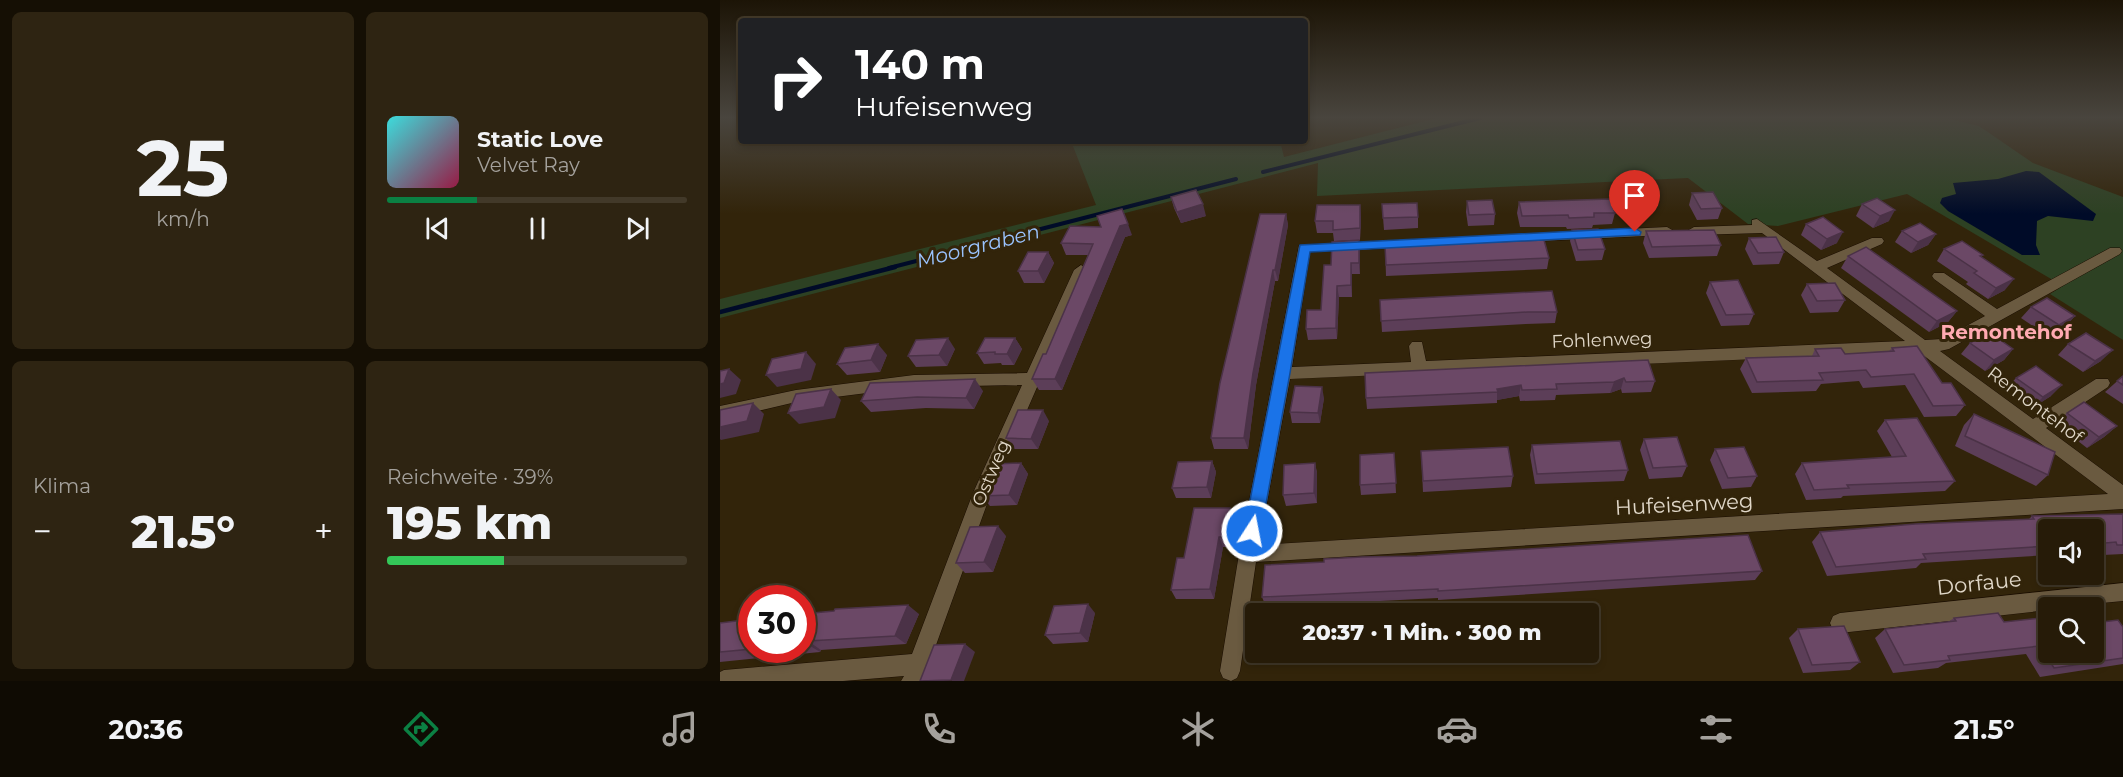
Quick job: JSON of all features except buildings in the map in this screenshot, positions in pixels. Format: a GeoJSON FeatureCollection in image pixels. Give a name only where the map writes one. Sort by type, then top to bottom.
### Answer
{"type":"FeatureCollection","features":[{"type":"Feature","properties":{"kind":"street","name":"Remontehof"},"geometry":{"type":"LineString","coordinates":[[1283,373],[1304,248],[1759,224],[2123,495]]}},
{"type":"Feature","properties":{"kind":"street"},"geometry":{"type":"LineString","coordinates":[[1816,267],[1877,241]]}},
{"type":"Feature","properties":{"kind":"street"},"geometry":{"type":"LineString","coordinates":[[1923,346],[1944,345],[2115,251]]}},
{"type":"Feature","properties":{"kind":"street","name":"Ostweg"},"geometry":{"type":"LineString","coordinates":[[916,672],[982,493],[1081,270]]}},
{"type":"Feature","properties":{"kind":"street"},"geometry":{"type":"LineString","coordinates":[[1939,276],[1996,316]]}},
{"type":"Feature","properties":{"kind":"street"},"geometry":{"type":"LineString","coordinates":[[1417,346],[1419,367]]}},
{"type":"Feature","properties":{"kind":"street","name":"Fohlenweg"},"geometry":{"type":"LineString","coordinates":[[1283,373],[1923,346]]}},
{"type":"Feature","properties":{"kind":"street"},"geometry":{"type":"LineString","coordinates":[[1230,671],[1248,554],[1283,373]]}},
{"type":"Feature","properties":{"kind":"street"},"geometry":{"type":"LineString","coordinates":[[720,413],[796,396],[914,381],[1032,379]]}},
{"type":"Feature","properties":{"kind":"street"},"geometry":{"type":"LineString","coordinates":[[2033,428],[2102,383]]}},
{"type":"Feature","properties":{"kind":"street","name":"Hufeisenweg"},"geometry":{"type":"LineString","coordinates":[[1248,554],[2123,501]]}},
{"type":"Feature","properties":{"kind":"street","name":"Dorfaue"},"geometry":{"type":"LineString","coordinates":[[1840,623],[2123,592]]}},
{"type":"Feature","properties":{"kind":"street"},"geometry":{"type":"LineString","coordinates":[[724,681],[916,672]]}},
{"type":"Feature","properties":{"kind":"green space"},"geometry":{"type":"Polygon","coordinates":[[[1074,150],[1282,150],[1284,157],[1312,150],[2014,150],[2033,163],[2123,197],[2123,340],[2050,294],[2063,286],[1907,194],[1778,226],[1748,224],[1688,178],[1317,196],[1318,163],[720,318],[720,299],[1096,205],[1074,150]]]}},
{"type":"Feature","properties":{"kind":"water"},"geometry":{"type":"Polygon","coordinates":[[[2026,171],[2039,172],[2096,214],[2093,221],[2048,216],[2037,221],[2036,245],[2040,255],[2022,255],[1948,211],[1940,203],[1942,198],[1956,194],[1953,183],[1998,179],[2026,171]]]}},
{"type":"Feature","properties":{"kind":"waterway","name":"Moorgraben"},"geometry":{"type":"LineString","coordinates":[[1263,172],[1352,150]]}},
{"type":"Feature","properties":{"kind":"waterway","name":"Moorgraben"},"geometry":{"type":"LineString","coordinates":[[889,268],[1236,179]]}},
{"type":"Feature","properties":{"kind":"waterway","name":"Moorgraben"},"geometry":{"type":"LineString","coordinates":[[720,312],[895,267]]}},
{"type":"Feature","properties":{"kind":"district","name":"Remontehof"},"geometry":{"type":"Point","coordinates":[2006,332]}},
{"type":"Feature","properties":{"kind":"route"},"geometry":{"type":"LineString","coordinates":[[1252,531],[1283,373],[1304,248],[1635,232]]}}]}
